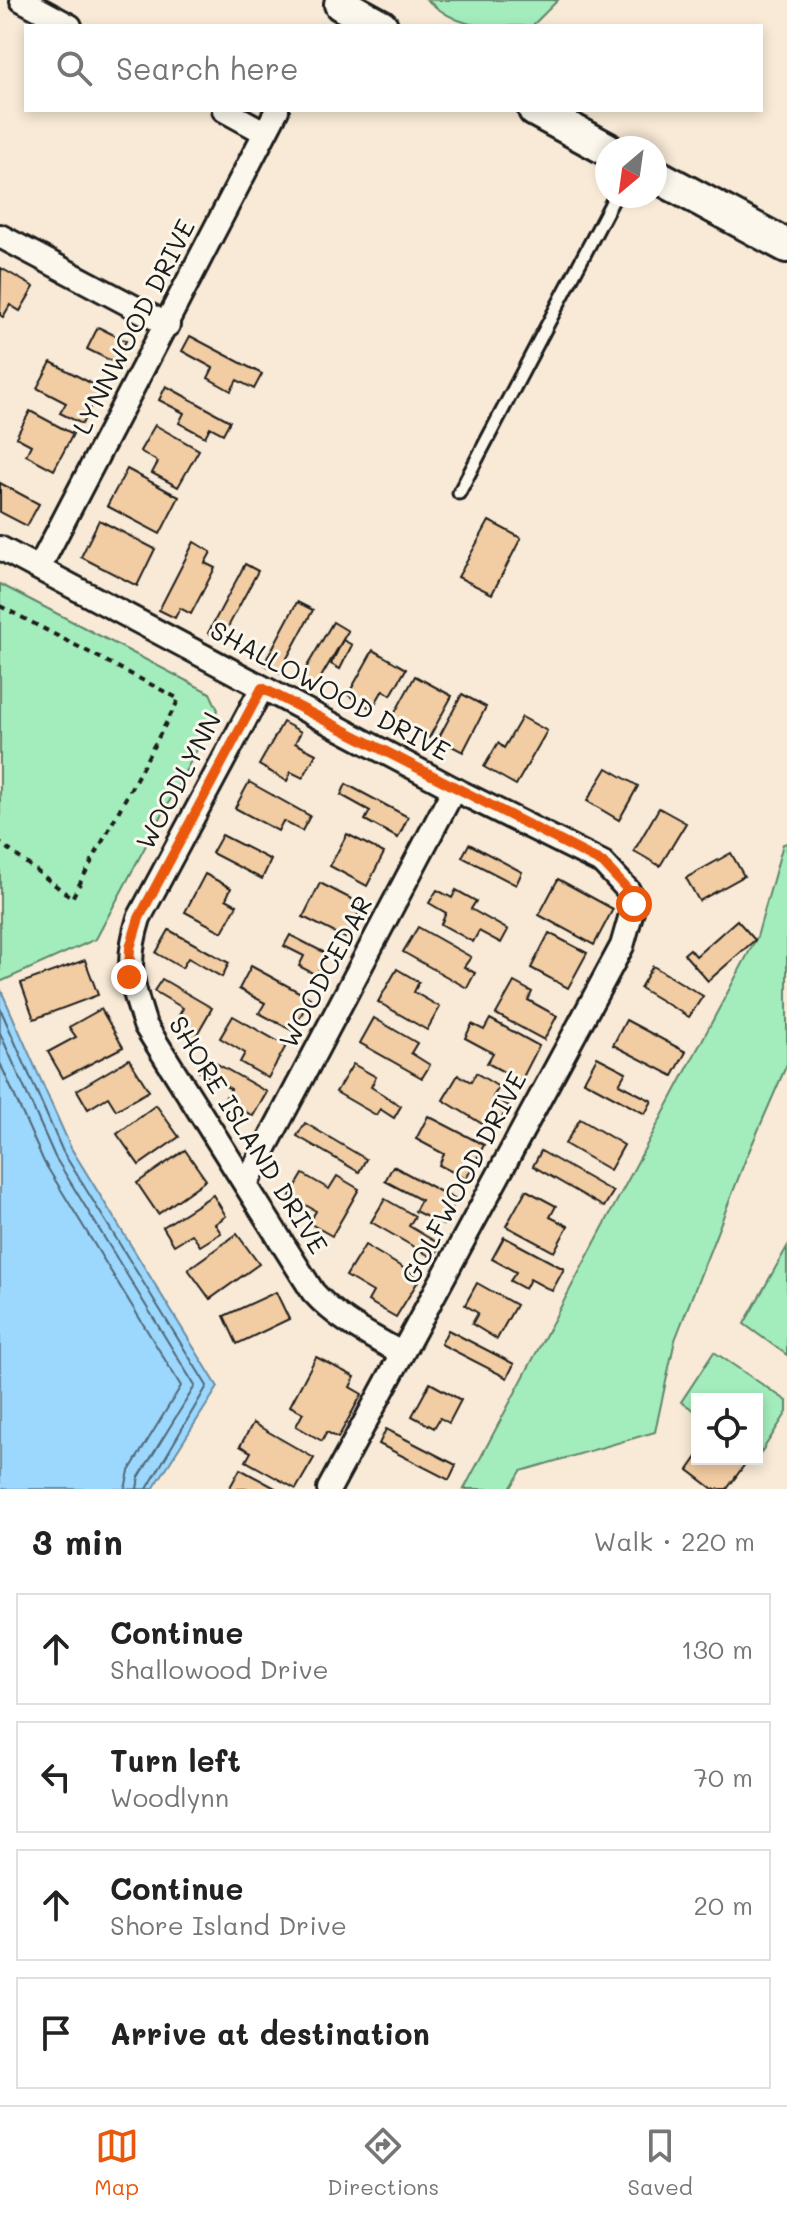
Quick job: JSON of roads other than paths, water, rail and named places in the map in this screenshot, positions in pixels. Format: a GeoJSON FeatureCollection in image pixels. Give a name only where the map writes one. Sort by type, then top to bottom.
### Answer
{"type":"FeatureCollection","features":[{"type":"Feature","properties":{"kind":"street"},"geometry":{"type":"LineString","coordinates":[[22,0],[66,24]]}},
{"type":"Feature","properties":{"kind":"street"},"geometry":{"type":"LineString","coordinates":[[342,2],[378,24]]}},
{"type":"Feature","properties":{"kind":"street"},"geometry":{"type":"LineString","coordinates":[[228,112],[264,132]]}},
{"type":"Feature","properties":{"kind":"street","name":"LYNNWOOD DRIVE"},"geometry":{"type":"LineString","coordinates":[[39,568],[168,325],[276,112]]}},
{"type":"Feature","properties":{"kind":"street"},"geometry":{"type":"LineString","coordinates":[[539,112],[595,142]]}},
{"type":"Feature","properties":{"kind":"street"},"geometry":{"type":"LineString","coordinates":[[667,181],[787,246]]}},
{"type":"Feature","properties":{"kind":"street"},"geometry":{"type":"LineString","coordinates":[[0,236],[168,325]]}},
{"type":"Feature","properties":{"kind":"street","name":"SHALLOWOOD DRIVE"},"geometry":{"type":"LineString","coordinates":[[0,548],[454,789],[603,863],[628,890]]}},
{"type":"Feature","properties":{"kind":"street","name":"WOODLYNN"},"geometry":{"type":"LineString","coordinates":[[147,903],[262,688]]}},
{"type":"Feature","properties":{"kind":"street","name":"WOODCEDAR"},"geometry":{"type":"LineString","coordinates":[[247,1182],[454,789]]}},
{"type":"Feature","properties":{"kind":"street","name":"GOLFWOOD DRIVE"},"geometry":{"type":"LineString","coordinates":[[329,1489],[622,946],[634,904],[628,890]]}},
{"type":"Feature","properties":{"kind":"street","name":"SHORE ISLAND DRIVE"},"geometry":{"type":"LineString","coordinates":[[147,903],[130,948],[129,977],[145,1025],[247,1182],[313,1292],[330,1311],[401,1353]]}},
{"type":"Feature","properties":{"kind":"lane"},"geometry":{"type":"LineString","coordinates":[[459,493],[609,208]]}},
{"type":"Feature","properties":{"kind":"water"},"geometry":{"type":"Polygon","coordinates":[[[0,988],[71,1148],[218,1387],[153,1489],[0,1489],[0,988]]]}}]}
